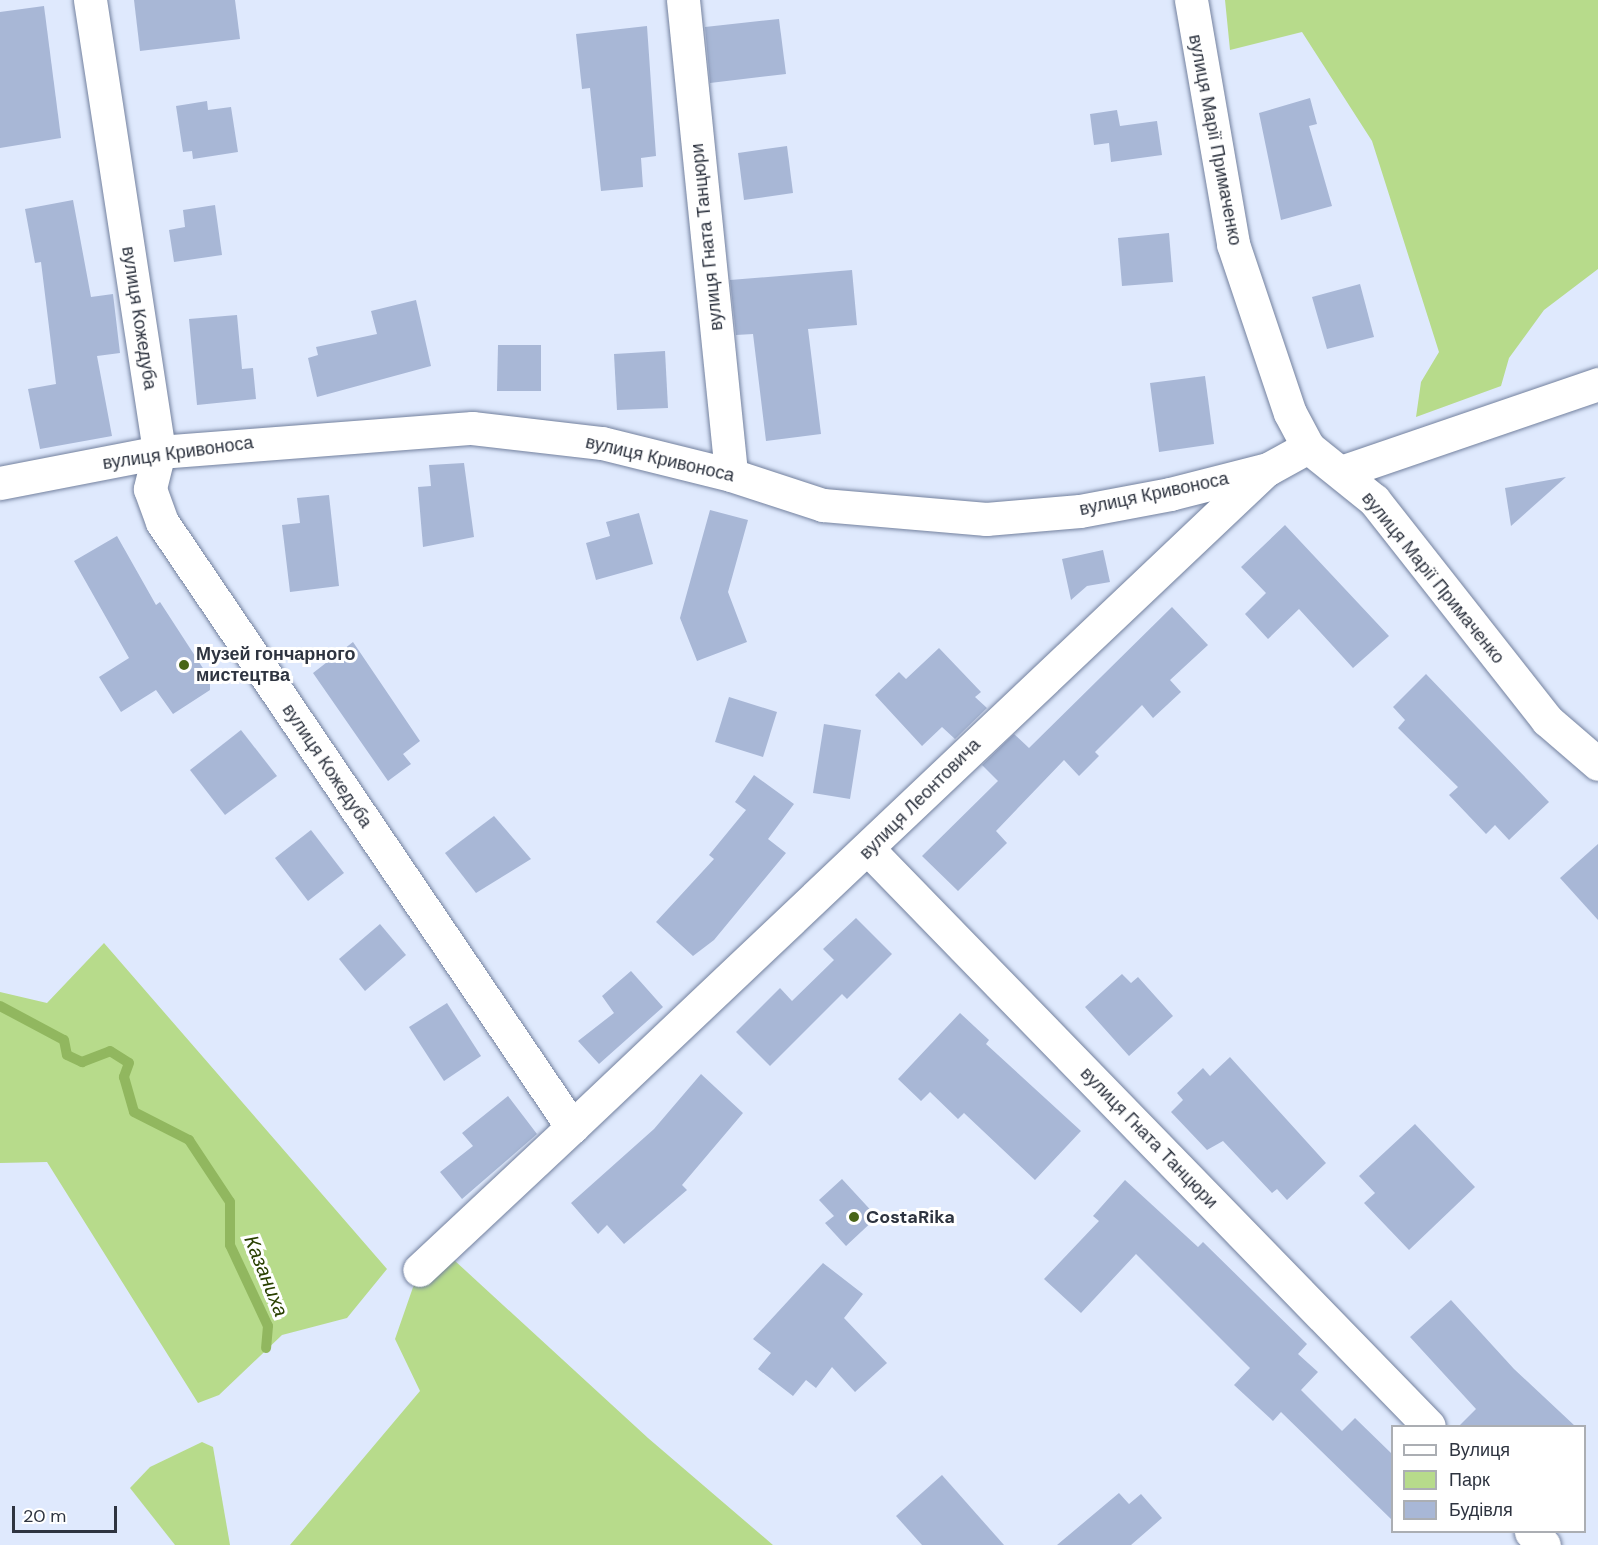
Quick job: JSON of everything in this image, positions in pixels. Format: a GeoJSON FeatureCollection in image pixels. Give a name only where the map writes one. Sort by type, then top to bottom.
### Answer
{"type":"FeatureCollection","features":[{"type":"Feature","properties":{"kind":"street","name":"вулиця Кожедуба"},"geometry":{"type":"LineString","coordinates":[[90,0],[159,452],[150,489],[162,522],[572,1127]]}},
{"type":"Feature","properties":{"kind":"street","name":"вулиця Гната Танцюри"},"geometry":{"type":"LineString","coordinates":[[683,0],[731,475]]}},
{"type":"Feature","properties":{"kind":"street","name":"вулиця Марії Примаченко"},"geometry":{"type":"LineString","coordinates":[[1191,0],[1233,244],[1290,413],[1308,447],[1374,500],[1547,720],[1598,764]]}},
{"type":"Feature","properties":{"kind":"street"},"geometry":{"type":"LineString","coordinates":[[1341,472],[1598,384]]}},
{"type":"Feature","properties":{"kind":"street","name":"вулиця Кривоноса"},"geometry":{"type":"LineString","coordinates":[[0,483],[159,452],[472,428],[602,443],[731,475],[823,506],[986,519],[1080,511],[1268,469],[1308,447]]}},
{"type":"Feature","properties":{"kind":"street","name":"вулиця Леонтовича"},"geometry":{"type":"LineString","coordinates":[[572,1127],[869,850],[1057,664],[1268,469]]}},
{"type":"Feature","properties":{"kind":"street","name":"вулиця Гната Танцюри"},"geometry":{"type":"LineString","coordinates":[[869,850],[1428,1425]]}},
{"type":"Feature","properties":{"kind":"street"},"geometry":{"type":"LineString","coordinates":[[419,1270],[572,1127]]}},
{"type":"Feature","properties":{"kind":"street"},"geometry":{"type":"LineString","coordinates":[[1532,1533],[1544,1545]]}},
{"type":"Feature","properties":{"kind":"green space"},"geometry":{"type":"Polygon","coordinates":[[[1225,0],[1598,0],[1598,269],[1544,310],[1509,358],[1501,386],[1416,417],[1421,382],[1439,352],[1372,141],[1302,32],[1230,50],[1225,0]]]}},
{"type":"Feature","properties":{"kind":"green space"},"geometry":{"type":"Polygon","coordinates":[[[104,943],[387,1269],[347,1318],[282,1335],[219,1395],[198,1403],[47,1162],[0,1163],[0,992],[47,1003],[104,943]]]}},
{"type":"Feature","properties":{"kind":"green space"},"geometry":{"type":"Polygon","coordinates":[[[442,1249],[648,1438],[773,1545],[290,1545],[420,1391],[395,1339],[419,1270],[442,1249]]]}},
{"type":"Feature","properties":{"kind":"green space"},"geometry":{"type":"Polygon","coordinates":[[[202,1442],[213,1447],[230,1545],[175,1545],[130,1488],[150,1467],[202,1442]]]}},
{"type":"Feature","properties":{"kind":"building"},"geometry":{"type":"Polygon","coordinates":[[[134,0],[235,0],[240,39],[140,51],[134,0]]]}},
{"type":"Feature","properties":{"kind":"building"},"geometry":{"type":"Polygon","coordinates":[[[44,6],[61,138],[0,148],[0,12],[44,6]]]}},
{"type":"Feature","properties":{"kind":"building"},"geometry":{"type":"Polygon","coordinates":[[[779,19],[786,74],[710,83],[705,27],[779,19]]]}},
{"type":"Feature","properties":{"kind":"building"},"geometry":{"type":"Polygon","coordinates":[[[647,26],[656,156],[641,158],[643,187],[601,191],[590,88],[582,89],[576,34],[647,26]]]}},
{"type":"Feature","properties":{"kind":"building"},"geometry":{"type":"Polygon","coordinates":[[[1310,98],[1317,124],[1309,126],[1332,206],[1281,220],[1259,113],[1310,98]]]}},
{"type":"Feature","properties":{"kind":"building"},"geometry":{"type":"Polygon","coordinates":[[[207,101],[208,110],[231,107],[238,152],[193,159],[192,151],[183,152],[176,106],[207,101]]]}},
{"type":"Feature","properties":{"kind":"building"},"geometry":{"type":"Polygon","coordinates":[[[1117,110],[1120,126],[1157,121],[1162,155],[1111,162],[1109,143],[1094,145],[1090,114],[1117,110]]]}},
{"type":"Feature","properties":{"kind":"building"},"geometry":{"type":"Polygon","coordinates":[[[787,146],[793,193],[744,200],[738,153],[787,146]]]}},
{"type":"Feature","properties":{"kind":"building"},"geometry":{"type":"Polygon","coordinates":[[[73,200],[91,297],[113,294],[120,353],[97,356],[112,436],[40,449],[28,389],[56,384],[41,262],[35,263],[25,209],[73,200]]]}},
{"type":"Feature","properties":{"kind":"building"},"geometry":{"type":"Polygon","coordinates":[[[215,205],[222,255],[174,262],[169,230],[185,227],[183,210],[215,205]]]}},
{"type":"Feature","properties":{"kind":"building"},"geometry":{"type":"Polygon","coordinates":[[[1169,233],[1173,282],[1122,286],[1118,238],[1169,233]]]}},
{"type":"Feature","properties":{"kind":"building"},"geometry":{"type":"Polygon","coordinates":[[[852,270],[857,325],[808,329],[821,434],[766,441],[753,334],[736,335],[730,280],[852,270]]]}},
{"type":"Feature","properties":{"kind":"building"},"geometry":{"type":"Polygon","coordinates":[[[1360,284],[1374,337],[1327,349],[1312,297],[1360,284]]]}},
{"type":"Feature","properties":{"kind":"building"},"geometry":{"type":"Polygon","coordinates":[[[416,300],[431,366],[317,397],[308,358],[318,355],[316,347],[377,334],[371,311],[416,300]]]}},
{"type":"Feature","properties":{"kind":"building"},"geometry":{"type":"Polygon","coordinates":[[[237,315],[242,369],[253,368],[256,399],[197,405],[189,319],[237,315]]]}},
{"type":"Feature","properties":{"kind":"building"},"geometry":{"type":"Polygon","coordinates":[[[498,345],[541,345],[541,391],[497,391],[498,345]]]}},
{"type":"Feature","properties":{"kind":"building"},"geometry":{"type":"Polygon","coordinates":[[[665,351],[668,408],[617,410],[614,354],[665,351]]]}},
{"type":"Feature","properties":{"kind":"building"},"geometry":{"type":"Polygon","coordinates":[[[1205,376],[1214,444],[1159,452],[1150,383],[1205,376]]]}},
{"type":"Feature","properties":{"kind":"building"},"geometry":{"type":"Polygon","coordinates":[[[464,463],[474,537],[423,547],[418,487],[431,486],[429,465],[464,463]]]}},
{"type":"Feature","properties":{"kind":"building"},"geometry":{"type":"Polygon","coordinates":[[[1566,477],[1511,526],[1505,488],[1566,477]]]}},
{"type":"Feature","properties":{"kind":"building"},"geometry":{"type":"Polygon","coordinates":[[[329,495],[339,586],[290,592],[282,525],[300,523],[297,498],[329,495]]]}},
{"type":"Feature","properties":{"kind":"building"},"geometry":{"type":"Polygon","coordinates":[[[710,510],[748,520],[728,592],[747,642],[697,661],[680,618],[710,510]]]}},
{"type":"Feature","properties":{"kind":"building"},"geometry":{"type":"Polygon","coordinates":[[[639,513],[653,564],[596,580],[586,543],[610,536],[606,522],[639,513]]]}},
{"type":"Feature","properties":{"kind":"building"},"geometry":{"type":"Polygon","coordinates":[[[1285,525],[1389,636],[1353,668],[1299,609],[1268,639],[1245,614],[1266,593],[1241,567],[1285,525]]]}},
{"type":"Feature","properties":{"kind":"building"},"geometry":{"type":"Polygon","coordinates":[[[117,536],[156,605],[160,602],[210,679],[210,690],[173,714],[156,690],[121,712],[99,677],[129,658],[74,561],[117,536]]]}},
{"type":"Feature","properties":{"kind":"building"},"geometry":{"type":"Polygon","coordinates":[[[1103,550],[1110,582],[1087,586],[1071,600],[1062,559],[1103,550]]]}},
{"type":"Feature","properties":{"kind":"building"},"geometry":{"type":"Polygon","coordinates":[[[1172,607],[1208,645],[1170,680],[1181,692],[1153,718],[1142,705],[1095,752],[1099,756],[1079,776],[1064,760],[996,831],[1007,843],[958,891],[922,856],[998,781],[982,765],[1014,734],[1029,748],[1172,607]]]}},
{"type":"Feature","properties":{"kind":"building"},"geometry":{"type":"Polygon","coordinates":[[[353,642],[420,741],[403,754],[411,764],[388,781],[313,673],[353,642]]]}},
{"type":"Feature","properties":{"kind":"building"},"geometry":{"type":"Polygon","coordinates":[[[939,648],[981,692],[975,697],[987,708],[955,739],[942,727],[922,746],[875,695],[899,672],[906,679],[939,648]]]}},
{"type":"Feature","properties":{"kind":"building"},"geometry":{"type":"Polygon","coordinates":[[[1426,674],[1549,802],[1509,840],[1495,825],[1486,834],[1449,795],[1458,787],[1398,728],[1405,720],[1393,707],[1426,674]]]}},
{"type":"Feature","properties":{"kind":"building"},"geometry":{"type":"Polygon","coordinates":[[[729,697],[777,712],[763,757],[715,742],[729,697]]]}},
{"type":"Feature","properties":{"kind":"building"},"geometry":{"type":"Polygon","coordinates":[[[824,724],[861,730],[850,799],[813,793],[824,724]]]}},
{"type":"Feature","properties":{"kind":"building"},"geometry":{"type":"Polygon","coordinates":[[[241,730],[277,776],[225,815],[190,770],[241,730]]]}},
{"type":"Feature","properties":{"kind":"building"},"geometry":{"type":"Polygon","coordinates":[[[754,775],[794,804],[768,839],[786,853],[714,940],[693,956],[656,922],[714,859],[709,855],[746,810],[735,802],[754,775]]]}},
{"type":"Feature","properties":{"kind":"building"},"geometry":{"type":"Polygon","coordinates":[[[494,816],[531,859],[476,893],[445,853],[494,816]]]}},
{"type":"Feature","properties":{"kind":"building"},"geometry":{"type":"Polygon","coordinates":[[[311,830],[344,873],[308,901],[275,858],[311,830]]]}},
{"type":"Feature","properties":{"kind":"building"},"geometry":{"type":"Polygon","coordinates":[[[1598,844],[1598,920],[1560,878],[1598,844]]]}},
{"type":"Feature","properties":{"kind":"building"},"geometry":{"type":"Polygon","coordinates":[[[856,918],[892,954],[847,999],[842,994],[770,1066],[736,1032],[780,988],[792,1001],[834,960],[823,949],[856,918]]]}},
{"type":"Feature","properties":{"kind":"building"},"geometry":{"type":"Polygon","coordinates":[[[380,924],[406,955],[365,991],[339,959],[380,924]]]}},
{"type":"Feature","properties":{"kind":"building"},"geometry":{"type":"Polygon","coordinates":[[[631,971],[663,1007],[599,1064],[578,1041],[614,1013],[602,996],[631,971]]]}},
{"type":"Feature","properties":{"kind":"building"},"geometry":{"type":"Polygon","coordinates":[[[1122,974],[1131,983],[1138,977],[1173,1016],[1129,1056],[1085,1007],[1122,974]]]}},
{"type":"Feature","properties":{"kind":"building"},"geometry":{"type":"Polygon","coordinates":[[[447,1003],[481,1056],[444,1081],[409,1027],[447,1003]]]}},
{"type":"Feature","properties":{"kind":"building"},"geometry":{"type":"Polygon","coordinates":[[[960,1013],[989,1040],[986,1044],[1081,1131],[1035,1180],[964,1113],[958,1119],[930,1092],[921,1101],[898,1079],[960,1013]]]}},
{"type":"Feature","properties":{"kind":"building"},"geometry":{"type":"Polygon","coordinates":[[[1230,1057],[1326,1163],[1287,1200],[1277,1189],[1272,1193],[1223,1141],[1207,1150],[1171,1112],[1183,1100],[1177,1093],[1203,1068],[1210,1076],[1230,1057]]]}},
{"type":"Feature","properties":{"kind":"building"},"geometry":{"type":"Polygon","coordinates":[[[701,1074],[743,1113],[682,1185],[687,1190],[624,1244],[607,1225],[598,1234],[571,1203],[654,1129],[701,1074]]]}},
{"type":"Feature","properties":{"kind":"building"},"geometry":{"type":"Polygon","coordinates":[[[508,1096],[537,1134],[462,1199],[440,1172],[473,1146],[462,1133],[508,1096]]]}},
{"type":"Feature","properties":{"kind":"building"},"geometry":{"type":"Polygon","coordinates":[[[1415,1124],[1475,1187],[1409,1250],[1364,1203],[1375,1193],[1359,1176],[1415,1124]]]}},
{"type":"Feature","properties":{"kind":"building"},"geometry":{"type":"Polygon","coordinates":[[[842,1179],[877,1217],[846,1246],[825,1223],[834,1216],[819,1200],[842,1179]]]}},
{"type":"Feature","properties":{"kind":"building"},"geometry":{"type":"Polygon","coordinates":[[[1125,1180],[1198,1247],[1203,1242],[1307,1344],[1298,1354],[1318,1372],[1301,1390],[1342,1431],[1355,1418],[1391,1453],[1391,1519],[1281,1412],[1273,1421],[1234,1385],[1250,1368],[1136,1254],[1081,1313],[1044,1279],[1099,1221],[1093,1216],[1125,1180]]]}},
{"type":"Feature","properties":{"kind":"building"},"geometry":{"type":"Polygon","coordinates":[[[823,1263],[863,1294],[844,1318],[887,1363],[855,1392],[832,1367],[816,1388],[806,1380],[793,1396],[758,1369],[771,1353],[753,1339],[823,1263]]]}},
{"type":"Feature","properties":{"kind":"building"},"geometry":{"type":"Polygon","coordinates":[[[1451,1300],[1514,1369],[1574,1425],[1460,1425],[1476,1409],[1410,1337],[1451,1300]]]}},
{"type":"Feature","properties":{"kind":"building"},"geometry":{"type":"Polygon","coordinates":[[[942,1475],[1004,1545],[922,1545],[896,1516],[942,1475]]]}},
{"type":"Feature","properties":{"kind":"building"},"geometry":{"type":"Polygon","coordinates":[[[1119,1493],[1129,1504],[1141,1494],[1162,1518],[1131,1545],[1057,1545],[1119,1493]]]}},
{"type":"Feature","properties":{"kind":"waterway","name":"Казаниха"},"geometry":{"type":"LineString","coordinates":[[0,1006],[64,1040],[67,1055],[82,1062],[110,1051],[129,1063],[124,1077],[134,1112],[189,1140],[230,1202],[230,1245],[268,1326],[266,1348]]}},
{"type":"Feature","properties":{"kind":"place","name":"Музей гончарного мистецтва"},"geometry":{"type":"Point","coordinates":[184,665]}},
{"type":"Feature","properties":{"kind":"place","name":"CostaRika"},"geometry":{"type":"Point","coordinates":[854,1217]}}]}
